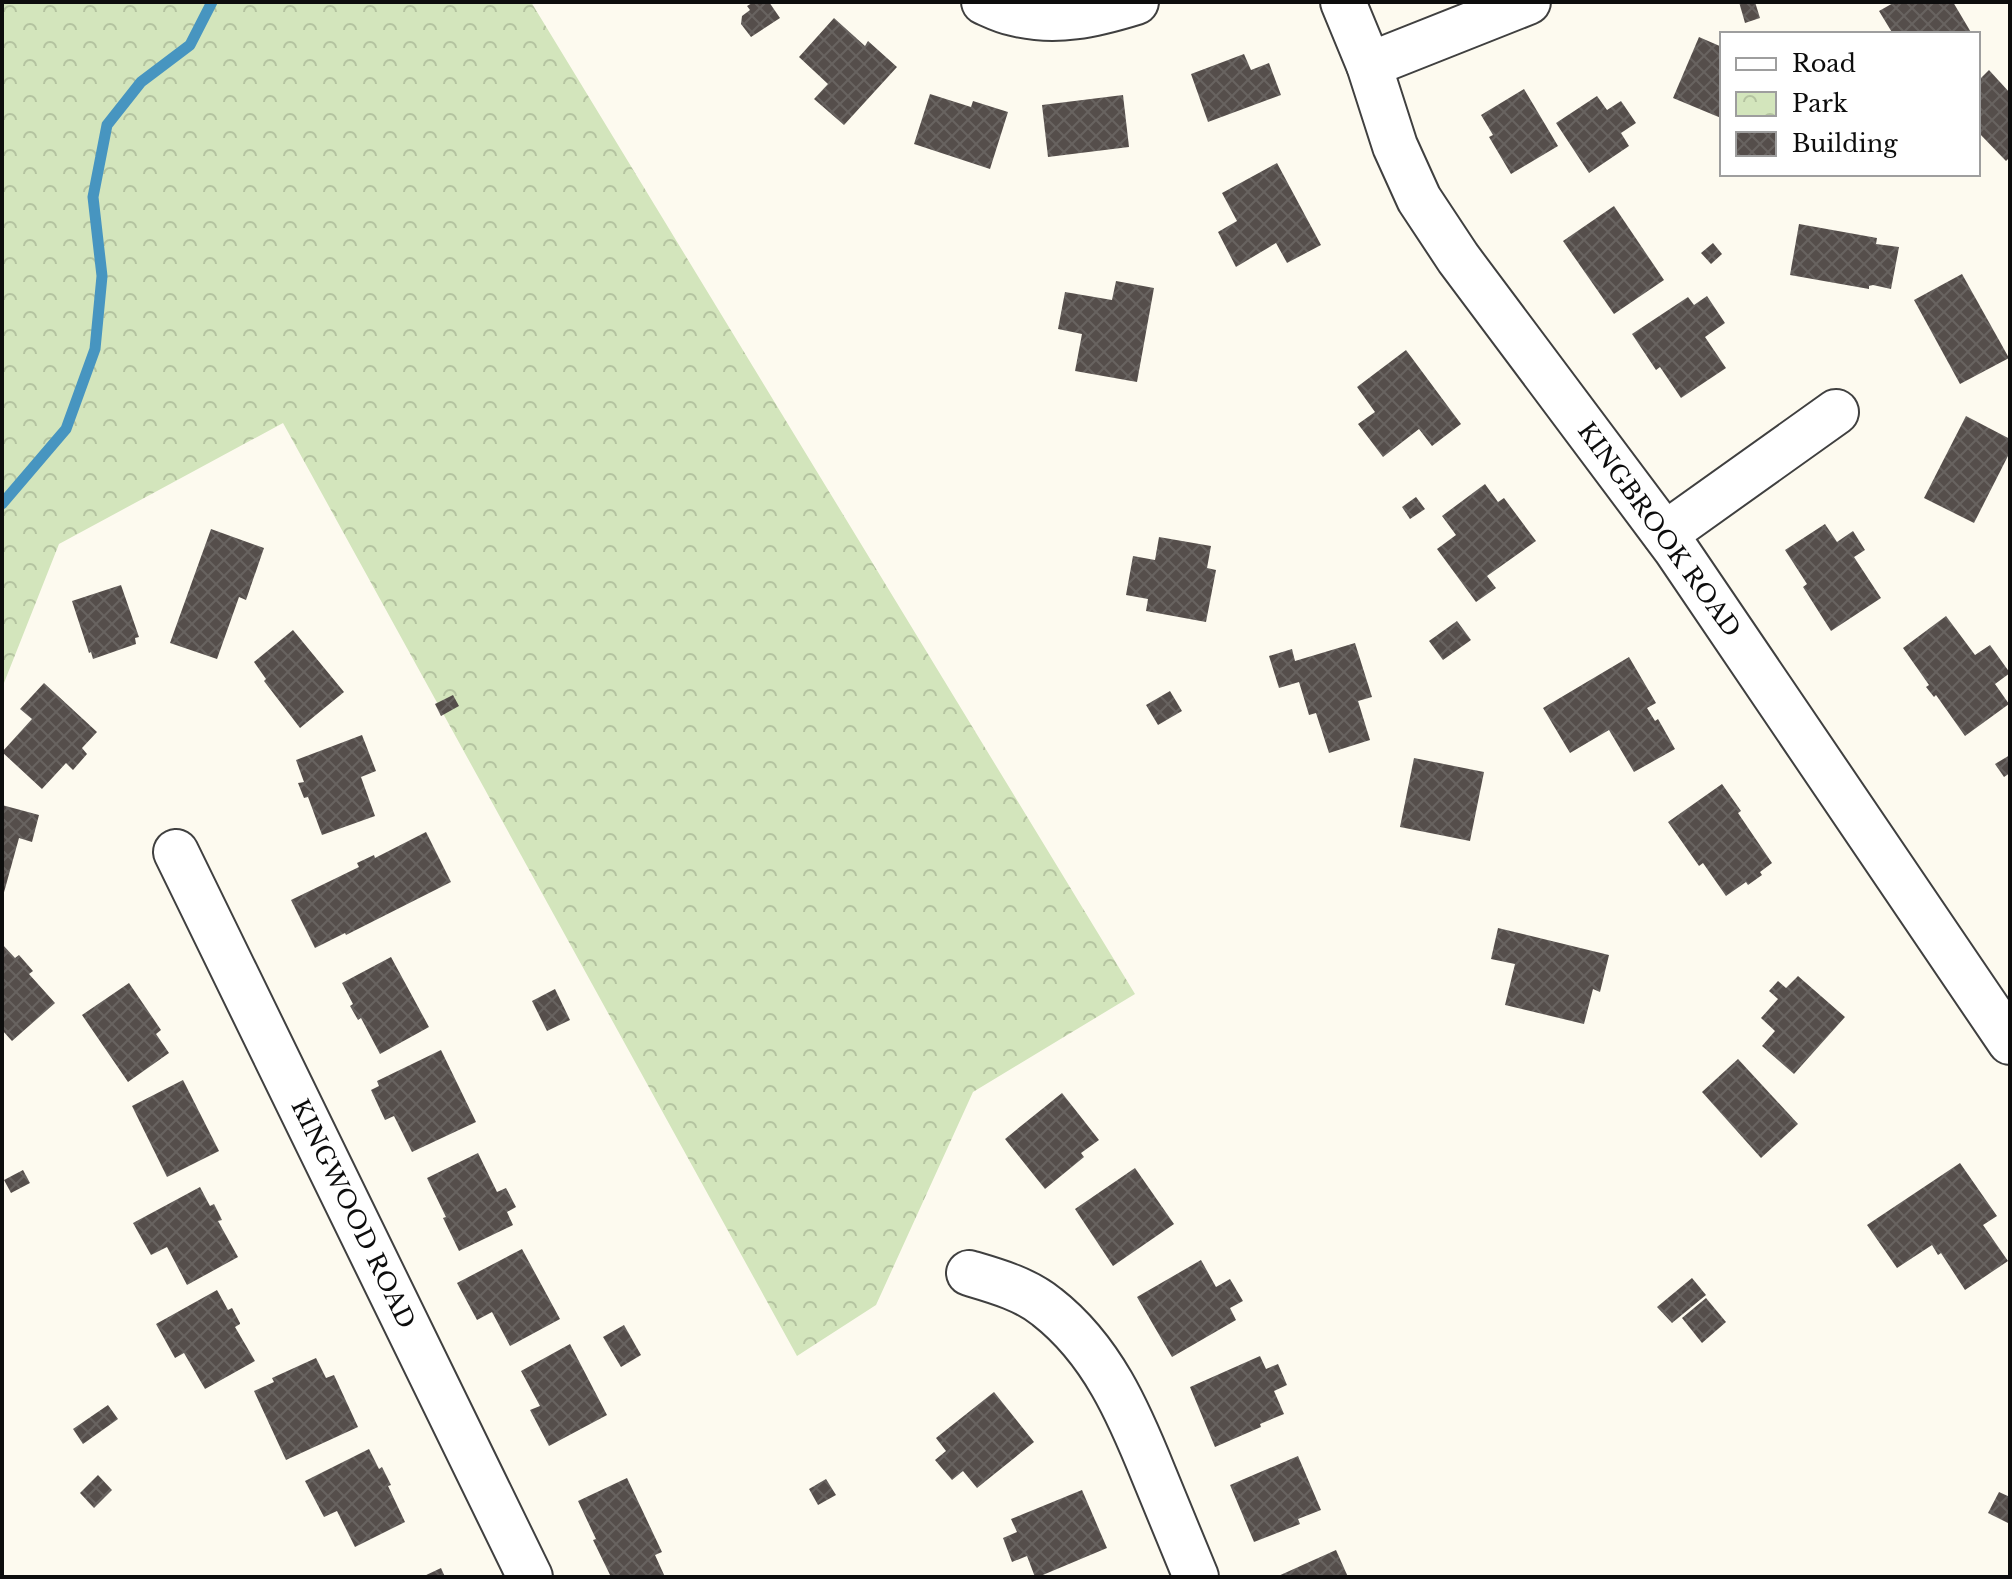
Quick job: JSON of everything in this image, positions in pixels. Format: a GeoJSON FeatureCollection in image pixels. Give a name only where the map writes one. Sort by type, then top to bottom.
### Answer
{"type":"FeatureCollection","features":[{"type":"Feature","properties":{"kind":"street"},"geometry":{"type":"LineString","coordinates":[[984,2],[1012,13],[1046,18],[1083,17],[1136,2]]}},
{"type":"Feature","properties":{"kind":"street","name":"KINGBROOK ROAD"},"geometry":{"type":"LineString","coordinates":[[1343,2],[1369,65],[1395,146],[1419,199],[1458,258],[1665,534],[2010,1042]]}},
{"type":"Feature","properties":{"kind":"street"},"geometry":{"type":"LineString","coordinates":[[1369,65],[1528,2]]}},
{"type":"Feature","properties":{"kind":"street"},"geometry":{"type":"LineString","coordinates":[[1665,534],[1836,412]]}},
{"type":"Feature","properties":{"kind":"street","name":"KINGWOOD ROAD"},"geometry":{"type":"LineString","coordinates":[[176,852],[530,1577]]}},
{"type":"Feature","properties":{"kind":"street"},"geometry":{"type":"LineString","coordinates":[[969,1273],[1006,1284],[1046,1306],[1080,1339],[1105,1371],[1128,1412],[1196,1577]]}},
{"type":"Feature","properties":{"kind":"green space"},"geometry":{"type":"Polygon","coordinates":[[[2,2],[531,2],[1135,994],[973,1092],[876,1305],[797,1356],[283,423],[59,544],[2,688],[2,2]]]}},
{"type":"Feature","properties":{"kind":"building"},"geometry":{"type":"Polygon","coordinates":[[[754,2],[769,2],[780,18],[751,37],[741,24],[742,16],[750,10],[747,6],[754,2]]]}},
{"type":"Feature","properties":{"kind":"building"},"geometry":{"type":"Polygon","coordinates":[[[1739,2],[1755,2],[1760,18],[1745,23],[1739,2]]]}},
{"type":"Feature","properties":{"kind":"building"},"geometry":{"type":"Polygon","coordinates":[[[1895,2],[1953,2],[1971,32],[1892,32],[1879,11],[1895,2]]]}},
{"type":"Feature","properties":{"kind":"building"},"geometry":{"type":"Polygon","coordinates":[[[834,18],[865,46],[868,41],[897,67],[844,125],[814,99],[828,84],[799,57],[834,18]]]}},
{"type":"Feature","properties":{"kind":"building"},"geometry":{"type":"Polygon","coordinates":[[[1699,37],[1720,46],[1720,118],[1673,98],[1699,37]]]}},
{"type":"Feature","properties":{"kind":"building"},"geometry":{"type":"Polygon","coordinates":[[[1244,54],[1251,70],[1269,63],[1281,95],[1208,122],[1191,74],[1244,54]]]}},
{"type":"Feature","properties":{"kind":"building"},"geometry":{"type":"Polygon","coordinates":[[[1989,70],[2010,93],[2010,157],[2006,161],[1980,134],[1980,79],[1989,70]]]}},
{"type":"Feature","properties":{"kind":"building"},"geometry":{"type":"Polygon","coordinates":[[[1524,89],[1558,146],[1511,174],[1489,137],[1493,135],[1481,115],[1524,89]]]}},
{"type":"Feature","properties":{"kind":"building"},"geometry":{"type":"Polygon","coordinates":[[[930,94],[971,107],[973,101],[1008,112],[990,169],[914,144],[930,94]]]}},
{"type":"Feature","properties":{"kind":"building"},"geometry":{"type":"Polygon","coordinates":[[[1123,95],[1129,147],[1048,157],[1042,105],[1123,95]]]}},
{"type":"Feature","properties":{"kind":"building"},"geometry":{"type":"Polygon","coordinates":[[[1597,96],[1607,110],[1621,101],[1636,123],[1621,133],[1629,146],[1589,173],[1556,123],[1597,96]]]}},
{"type":"Feature","properties":{"kind":"building"},"geometry":{"type":"Polygon","coordinates":[[[1277,163],[1321,245],[1287,263],[1276,243],[1236,267],[1218,232],[1237,221],[1222,193],[1277,163]]]}},
{"type":"Feature","properties":{"kind":"building"},"geometry":{"type":"Polygon","coordinates":[[[1614,206],[1664,280],[1614,314],[1563,241],[1614,206]]]}},
{"type":"Feature","properties":{"kind":"building"},"geometry":{"type":"Polygon","coordinates":[[[1799,224],[1877,238],[1876,244],[1899,247],[1891,289],[1873,285],[1869,289],[1790,275],[1799,224]]]}},
{"type":"Feature","properties":{"kind":"building"},"geometry":{"type":"Polygon","coordinates":[[[1713,243],[1722,254],[1711,264],[1701,253],[1713,243]]]}},
{"type":"Feature","properties":{"kind":"building"},"geometry":{"type":"Polygon","coordinates":[[[1962,274],[2009,358],[1960,384],[1914,300],[1962,274]]]}},
{"type":"Feature","properties":{"kind":"building"},"geometry":{"type":"Polygon","coordinates":[[[1116,281],[1154,288],[1137,382],[1075,371],[1082,334],[1058,329],[1065,292],[1112,300],[1116,281]]]}},
{"type":"Feature","properties":{"kind":"building"},"geometry":{"type":"Polygon","coordinates":[[[1707,296],[1725,323],[1705,337],[1726,368],[1681,398],[1660,367],[1656,370],[1632,334],[1688,297],[1694,305],[1707,296]]]}},
{"type":"Feature","properties":{"kind":"building"},"geometry":{"type":"Polygon","coordinates":[[[1406,350],[1461,424],[1432,446],[1419,429],[1383,457],[1358,424],[1375,412],[1357,387],[1406,350]]]}},
{"type":"Feature","properties":{"kind":"building"},"geometry":{"type":"Polygon","coordinates":[[[1966,416],[2010,439],[2010,452],[1974,523],[1924,498],[1966,416]]]}},
{"type":"Feature","properties":{"kind":"building"},"geometry":{"type":"Polygon","coordinates":[[[1485,484],[1498,502],[1504,498],[1536,541],[1487,576],[1496,588],[1476,602],[1437,549],[1456,535],[1442,516],[1485,484]]]}},
{"type":"Feature","properties":{"kind":"building"},"geometry":{"type":"Polygon","coordinates":[[[1416,497],[1425,509],[1410,519],[1402,507],[1416,497]]]}},
{"type":"Feature","properties":{"kind":"building"},"geometry":{"type":"Polygon","coordinates":[[[1825,524],[1837,542],[1853,531],[1865,550],[1854,557],[1881,598],[1831,631],[1803,587],[1807,584],[1785,550],[1825,524]]]}},
{"type":"Feature","properties":{"kind":"building"},"geometry":{"type":"Polygon","coordinates":[[[211,529],[264,548],[246,600],[239,597],[217,659],[170,643],[211,529]]]}},
{"type":"Feature","properties":{"kind":"building"},"geometry":{"type":"Polygon","coordinates":[[[1159,537],[1211,546],[1207,568],[1216,570],[1206,622],[1146,611],[1148,599],[1126,595],[1133,556],[1155,560],[1159,537]]]}},
{"type":"Feature","properties":{"kind":"building"},"geometry":{"type":"Polygon","coordinates":[[[121,585],[139,637],[135,638],[136,644],[93,659],[72,601],[121,585]]]}},
{"type":"Feature","properties":{"kind":"building"},"geometry":{"type":"Polygon","coordinates":[[[1946,616],[1975,655],[1990,645],[2010,673],[1995,684],[2009,704],[1965,736],[1936,695],[1934,697],[1926,687],[1929,685],[1903,648],[1946,616]]]}},
{"type":"Feature","properties":{"kind":"building"},"geometry":{"type":"Polygon","coordinates":[[[1457,621],[1471,640],[1443,660],[1429,641],[1457,621]]]}},
{"type":"Feature","properties":{"kind":"building"},"geometry":{"type":"Polygon","coordinates":[[[293,630],[344,692],[300,728],[264,681],[266,679],[254,662],[293,630]]]}},
{"type":"Feature","properties":{"kind":"building"},"geometry":{"type":"Polygon","coordinates":[[[1355,643],[1372,697],[1358,701],[1370,740],[1329,753],[1316,713],[1309,715],[1299,682],[1279,688],[1269,656],[1292,649],[1295,661],[1355,643]]]}},
{"type":"Feature","properties":{"kind":"building"},"geometry":{"type":"Polygon","coordinates":[[[1629,657],[1656,703],[1647,708],[1655,721],[1658,719],[1675,749],[1634,772],[1609,730],[1570,753],[1543,708],[1629,657]]]}},
{"type":"Feature","properties":{"kind":"building"},"geometry":{"type":"Polygon","coordinates":[[[44,683],[97,732],[82,748],[87,754],[73,770],[66,763],[42,789],[2,752],[32,719],[20,709],[44,683]]]}},
{"type":"Feature","properties":{"kind":"building"},"geometry":{"type":"Polygon","coordinates":[[[1170,691],[1182,711],[1158,725],[1146,705],[1170,691]]]}},
{"type":"Feature","properties":{"kind":"building"},"geometry":{"type":"Polygon","coordinates":[[[453,695],[459,706],[441,716],[435,704],[453,695]]]}},
{"type":"Feature","properties":{"kind":"building"},"geometry":{"type":"Polygon","coordinates":[[[362,735],[376,771],[361,777],[375,816],[322,835],[308,797],[304,798],[298,783],[304,782],[296,760],[362,735]]]}},
{"type":"Feature","properties":{"kind":"building"},"geometry":{"type":"Polygon","coordinates":[[[2010,755],[2010,773],[2004,777],[1995,764],[2010,755]]]}},
{"type":"Feature","properties":{"kind":"building"},"geometry":{"type":"Polygon","coordinates":[[[1414,758],[1484,772],[1470,841],[1400,827],[1414,758]]]}},
{"type":"Feature","properties":{"kind":"building"},"geometry":{"type":"Polygon","coordinates":[[[1722,784],[1772,863],[1760,872],[1762,875],[1726,896],[1703,863],[1699,866],[1668,822],[1722,784]]]}},
{"type":"Feature","properties":{"kind":"building"},"geometry":{"type":"Polygon","coordinates":[[[2,805],[39,815],[32,842],[19,838],[3,896],[2,805]]]}},
{"type":"Feature","properties":{"kind":"building"},"geometry":{"type":"Polygon","coordinates":[[[426,832],[451,882],[315,948],[291,900],[359,867],[357,863],[374,855],[375,858],[426,832]]]}},
{"type":"Feature","properties":{"kind":"building"},"geometry":{"type":"Polygon","coordinates":[[[1498,928],[1609,955],[1600,992],[1593,989],[1584,1024],[1505,1005],[1515,964],[1491,959],[1498,928]]]}},
{"type":"Feature","properties":{"kind":"building"},"geometry":{"type":"Polygon","coordinates":[[[2,944],[15,958],[19,955],[33,971],[29,974],[55,1003],[12,1041],[2,1030],[2,944]]]}},
{"type":"Feature","properties":{"kind":"building"},"geometry":{"type":"Polygon","coordinates":[[[391,957],[429,1027],[380,1054],[361,1018],[358,1020],[350,1006],[353,1004],[342,983],[391,957]]]}},
{"type":"Feature","properties":{"kind":"building"},"geometry":{"type":"Polygon","coordinates":[[[1798,976],[1845,1017],[1794,1074],[1762,1046],[1775,1031],[1761,1018],[1778,999],[1769,991],[1778,981],[1786,988],[1798,976]]]}},
{"type":"Feature","properties":{"kind":"building"},"geometry":{"type":"Polygon","coordinates":[[[129,983],[161,1030],[156,1034],[169,1053],[128,1082],[82,1015],[129,983]]]}},
{"type":"Feature","properties":{"kind":"building"},"geometry":{"type":"Polygon","coordinates":[[[555,989],[570,1020],[547,1031],[532,1001],[555,989]]]}},
{"type":"Feature","properties":{"kind":"building"},"geometry":{"type":"Polygon","coordinates":[[[441,1050],[476,1122],[412,1152],[394,1116],[385,1120],[371,1090],[379,1086],[377,1081],[441,1050]]]}},
{"type":"Feature","properties":{"kind":"building"},"geometry":{"type":"Polygon","coordinates":[[[1738,1059],[1798,1124],[1761,1158],[1702,1092],[1738,1059]]]}},
{"type":"Feature","properties":{"kind":"building"},"geometry":{"type":"Polygon","coordinates":[[[183,1080],[219,1151],[167,1177],[132,1106],[183,1080]]]}},
{"type":"Feature","properties":{"kind":"building"},"geometry":{"type":"Polygon","coordinates":[[[1062,1093],[1099,1140],[1081,1153],[1084,1157],[1045,1189],[1005,1139],[1062,1093]]]}},
{"type":"Feature","properties":{"kind":"building"},"geometry":{"type":"Polygon","coordinates":[[[478,1153],[497,1192],[506,1188],[516,1207],[507,1212],[513,1225],[459,1251],[427,1178],[478,1153]]]}},
{"type":"Feature","properties":{"kind":"building"},"geometry":{"type":"Polygon","coordinates":[[[1960,1163],[1997,1216],[1983,1225],[2008,1261],[1965,1290],[1941,1253],[1938,1255],[1932,1245],[1897,1268],[1867,1225],[1960,1163]]]}},
{"type":"Feature","properties":{"kind":"building"},"geometry":{"type":"Polygon","coordinates":[[[1135,1168],[1174,1224],[1113,1266],[1075,1209],[1135,1168]]]}},
{"type":"Feature","properties":{"kind":"building"},"geometry":{"type":"Polygon","coordinates":[[[23,1170],[30,1183],[11,1193],[4,1180],[23,1170]]]}},
{"type":"Feature","properties":{"kind":"building"},"geometry":{"type":"Polygon","coordinates":[[[200,1187],[210,1206],[214,1204],[222,1220],[218,1221],[238,1257],[187,1285],[167,1247],[151,1255],[133,1223],[200,1187]]]}},
{"type":"Feature","properties":{"kind":"building"},"geometry":{"type":"Polygon","coordinates":[[[522,1249],[560,1319],[510,1346],[492,1312],[477,1320],[457,1283],[522,1249]]]}},
{"type":"Feature","properties":{"kind":"building"},"geometry":{"type":"Polygon","coordinates":[[[1201,1260],[1216,1287],[1230,1279],[1243,1301],[1230,1308],[1236,1320],[1172,1357],[1137,1297],[1201,1260]]]}},
{"type":"Feature","properties":{"kind":"building"},"geometry":{"type":"Polygon","coordinates":[[[1692,1278],[1706,1295],[1672,1323],[1657,1307],[1692,1278]]]}},
{"type":"Feature","properties":{"kind":"building"},"geometry":{"type":"Polygon","coordinates":[[[217,1290],[228,1310],[232,1308],[240,1323],[235,1327],[255,1361],[205,1389],[184,1353],[175,1358],[156,1324],[217,1290]]]}},
{"type":"Feature","properties":{"kind":"building"},"geometry":{"type":"Polygon","coordinates":[[[1706,1298],[1726,1322],[1702,1343],[1682,1318],[1706,1298]]]}},
{"type":"Feature","properties":{"kind":"building"},"geometry":{"type":"Polygon","coordinates":[[[624,1325],[641,1355],[621,1367],[603,1337],[624,1325]]]}},
{"type":"Feature","properties":{"kind":"building"},"geometry":{"type":"Polygon","coordinates":[[[570,1344],[607,1415],[549,1446],[530,1410],[540,1406],[521,1371],[570,1344]]]}},
{"type":"Feature","properties":{"kind":"building"},"geometry":{"type":"Polygon","coordinates":[[[1260,1356],[1266,1369],[1278,1364],[1287,1385],[1274,1391],[1284,1414],[1215,1447],[1190,1387],[1260,1356]]]}},
{"type":"Feature","properties":{"kind":"building"},"geometry":{"type":"Polygon","coordinates":[[[316,1358],[326,1378],[334,1375],[358,1427],[286,1460],[254,1391],[274,1382],[272,1378],[316,1358]]]}},
{"type":"Feature","properties":{"kind":"building"},"geometry":{"type":"Polygon","coordinates":[[[994,1392],[1034,1442],[977,1488],[963,1471],[952,1480],[935,1460],[946,1451],[936,1438],[994,1392]]]}},
{"type":"Feature","properties":{"kind":"building"},"geometry":{"type":"Polygon","coordinates":[[[108,1405],[118,1419],[83,1444],[73,1429],[108,1405]]]}},
{"type":"Feature","properties":{"kind":"building"},"geometry":{"type":"Polygon","coordinates":[[[369,1449],[391,1485],[388,1486],[405,1522],[355,1547],[337,1511],[324,1517],[305,1481],[369,1449]]]}},
{"type":"Feature","properties":{"kind":"building"},"geometry":{"type":"Polygon","coordinates":[[[1298,1456],[1321,1510],[1298,1519],[1300,1524],[1254,1542],[1230,1485],[1298,1456]]]}},
{"type":"Feature","properties":{"kind":"building"},"geometry":{"type":"Polygon","coordinates":[[[98,1475],[112,1490],[94,1508],[80,1493],[98,1475]]]}},
{"type":"Feature","properties":{"kind":"building"},"geometry":{"type":"Polygon","coordinates":[[[627,1478],[662,1552],[655,1555],[665,1577],[611,1577],[578,1501],[627,1478]]]}},
{"type":"Feature","properties":{"kind":"building"},"geometry":{"type":"Polygon","coordinates":[[[826,1479],[836,1495],[818,1505],[809,1489],[826,1479]]]}},
{"type":"Feature","properties":{"kind":"building"},"geometry":{"type":"Polygon","coordinates":[[[1082,1490],[1107,1548],[1038,1577],[1035,1577],[1027,1556],[1012,1562],[1003,1538],[1017,1532],[1011,1519],[1082,1490]]]}},
{"type":"Feature","properties":{"kind":"building"},"geometry":{"type":"Polygon","coordinates":[[[1999,1492],[2010,1497],[2010,1524],[1988,1513],[1999,1492]]]}},
{"type":"Feature","properties":{"kind":"building"},"geometry":{"type":"Polygon","coordinates":[[[1336,1550],[1348,1577],[1276,1577],[1336,1550]]]}},
{"type":"Feature","properties":{"kind":"building"},"geometry":{"type":"Polygon","coordinates":[[[441,1568],[445,1577],[422,1577],[441,1568]]]}},
{"type":"Feature","properties":{"kind":"waterway"},"geometry":{"type":"LineString","coordinates":[[2,504],[66,429],[95,349],[102,276],[93,197],[107,125],[141,82],[190,45],[212,2]]}}]}
